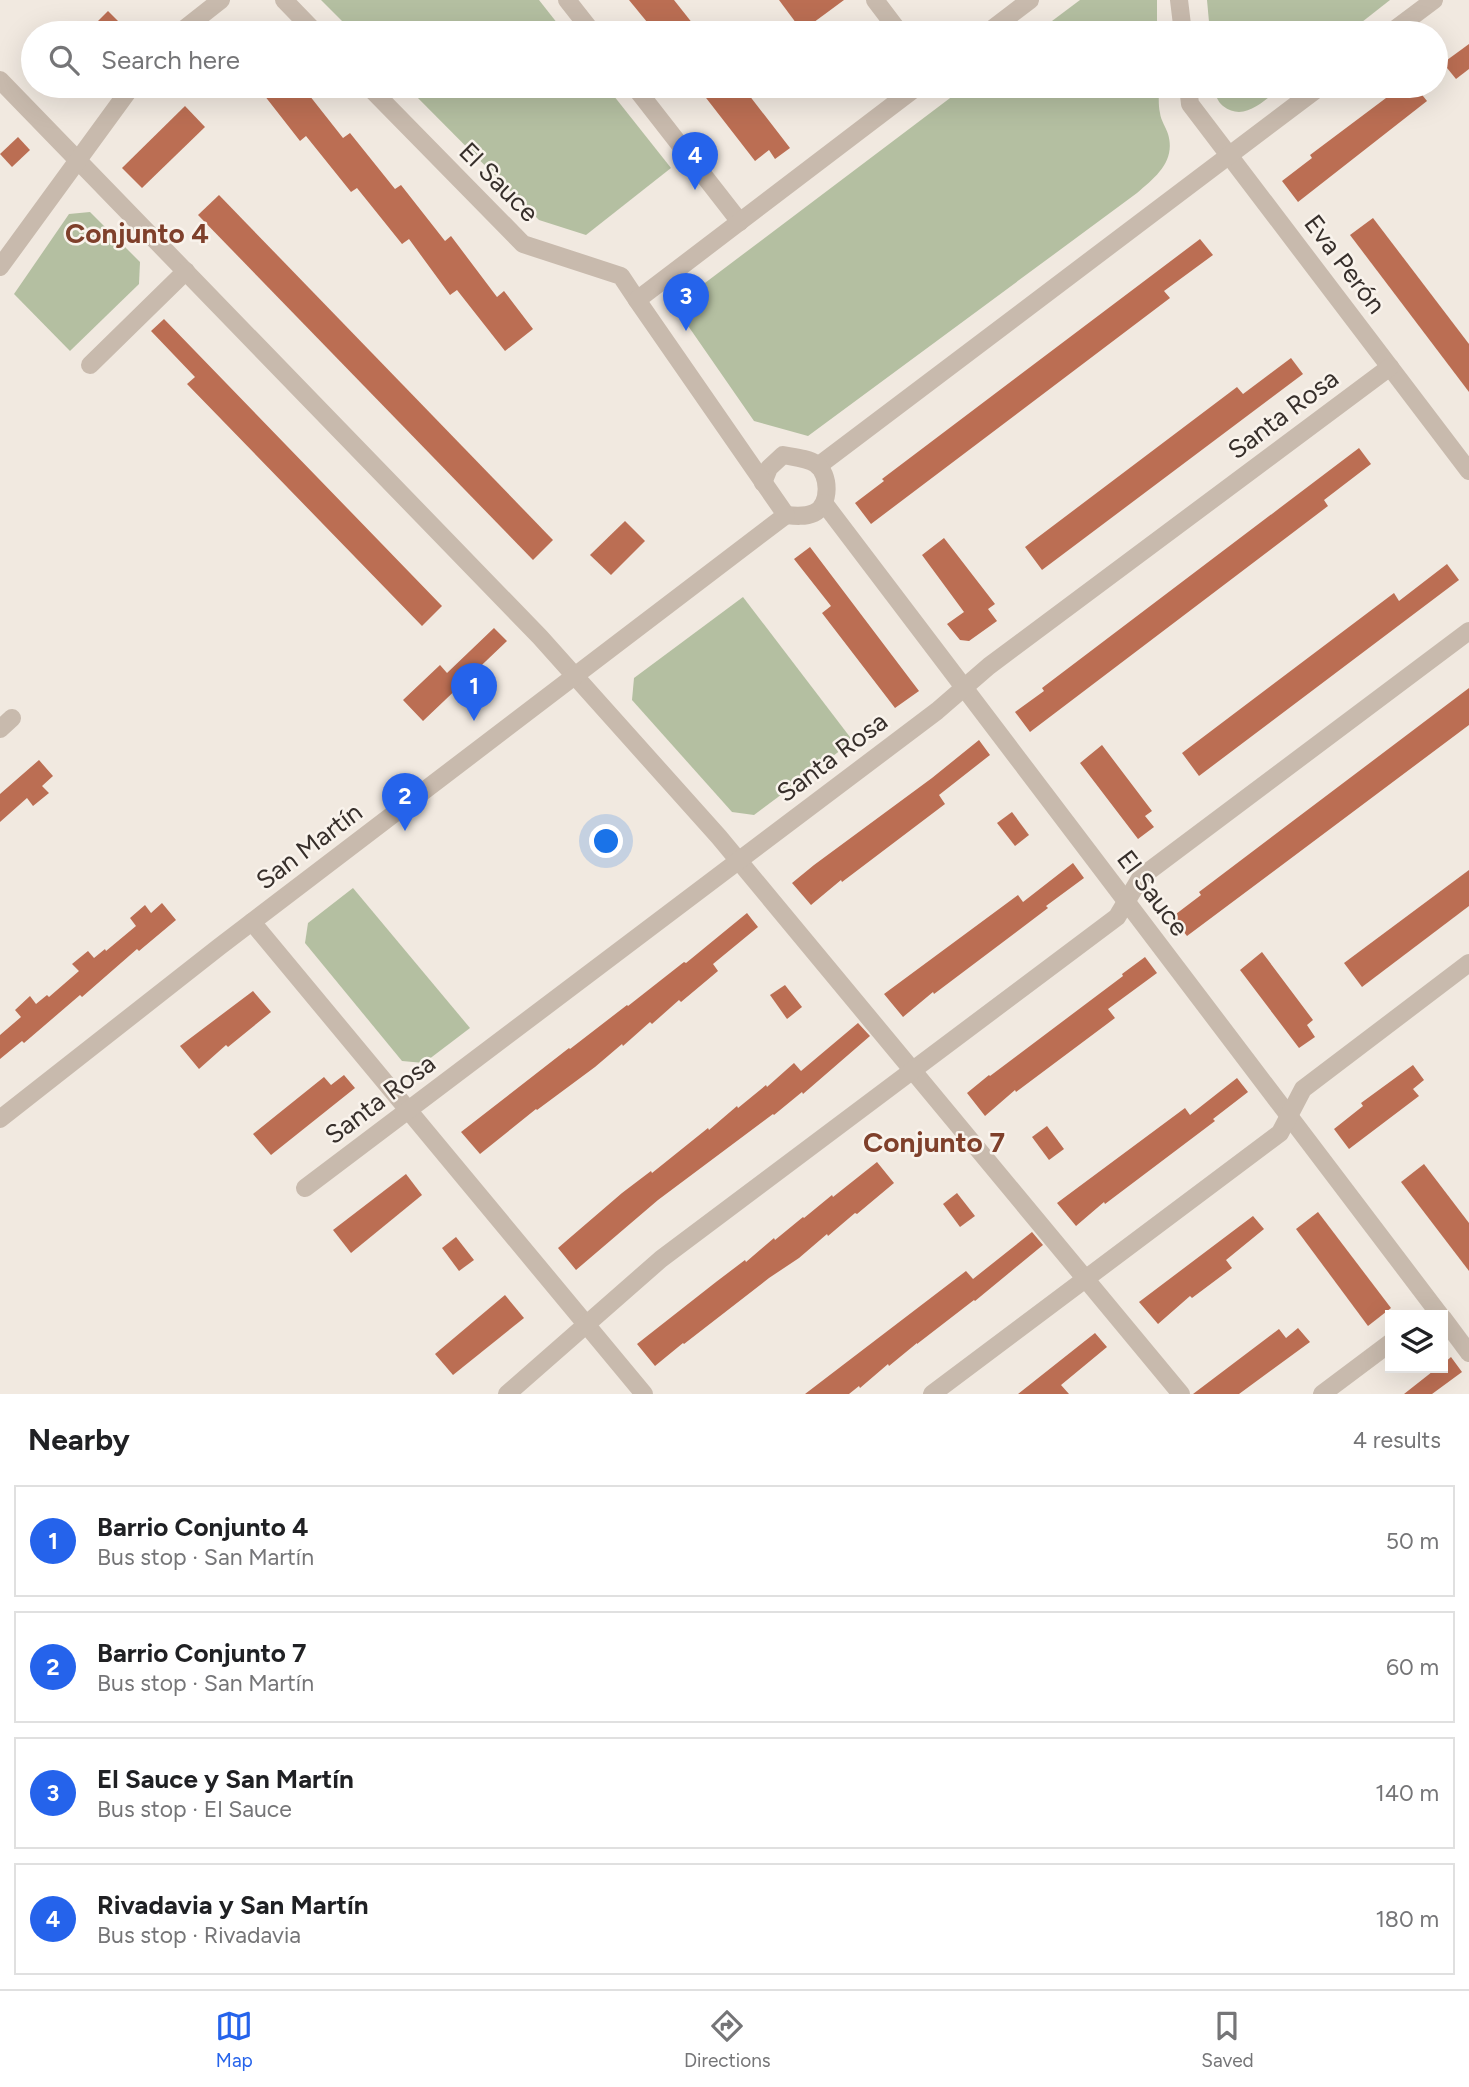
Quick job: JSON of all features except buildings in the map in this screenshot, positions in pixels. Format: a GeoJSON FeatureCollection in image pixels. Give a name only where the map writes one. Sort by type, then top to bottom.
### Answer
{"type":"FeatureCollection","features":[{"type":"Feature","properties":{"kind":"street"},"geometry":{"type":"LineString","coordinates":[[194,21],[221,0]]}},
{"type":"Feature","properties":{"kind":"street"},"geometry":{"type":"LineString","coordinates":[[284,0],[304,21]]}},
{"type":"Feature","properties":{"kind":"street"},"geometry":{"type":"LineString","coordinates":[[567,0],[584,21]]}},
{"type":"Feature","properties":{"kind":"street"},"geometry":{"type":"LineString","coordinates":[[874,0],[891,21]]}},
{"type":"Feature","properties":{"kind":"street"},"geometry":{"type":"LineString","coordinates":[[1003,21],[1030,0]]}},
{"type":"Feature","properties":{"kind":"street"},"geometry":{"type":"LineString","coordinates":[[1179,0],[1182,21]]}},
{"type":"Feature","properties":{"kind":"street"},"geometry":{"type":"LineString","coordinates":[[1406,21],[1434,0]]}},
{"type":"Feature","properties":{"kind":"street"},"geometry":{"type":"LineString","coordinates":[[0,80],[540,637],[739,861],[1181,1394]]}},
{"type":"Feature","properties":{"kind":"street"},"geometry":{"type":"LineString","coordinates":[[0,267],[123,98]]}},
{"type":"Feature","properties":{"kind":"street","name":"El Sauce"},"geometry":{"type":"LineString","coordinates":[[380,98],[523,244],[621,276],[786,515]]}},
{"type":"Feature","properties":{"kind":"street"},"geometry":{"type":"LineString","coordinates":[[643,98],[740,222]]}},
{"type":"Feature","properties":{"kind":"street"},"geometry":{"type":"LineString","coordinates":[[637,300],[902,98]]}},
{"type":"Feature","properties":{"kind":"street","name":"Eva Perón"},"geometry":{"type":"LineString","coordinates":[[1189,98],[1189,104],[1469,471]]}},
{"type":"Feature","properties":{"kind":"street"},"geometry":{"type":"LineString","coordinates":[[818,466],[1305,98]]}},
{"type":"Feature","properties":{"kind":"street"},"geometry":{"type":"LineString","coordinates":[[90,365],[186,271]]}},
{"type":"Feature","properties":{"kind":"street","name":"Santa Rosa"},"geometry":{"type":"LineString","coordinates":[[305,1188],[937,711],[1000,658],[1390,367]]}},
{"type":"Feature","properties":{"kind":"street"},"geometry":{"type":"LineString","coordinates":[[764,483],[769,467],[783,455],[812,461],[818,466],[826,479],[824,503],[813,513],[786,515]]}},
{"type":"Feature","properties":{"kind":"street","name":"El Sauce"},"geometry":{"type":"LineString","coordinates":[[824,503],[1433,1310]]}},
{"type":"Feature","properties":{"kind":"street","name":"San Martín"},"geometry":{"type":"LineString","coordinates":[[0,1119],[252,922],[786,515]]}},
{"type":"Feature","properties":{"kind":"street"},"geometry":{"type":"LineString","coordinates":[[507,1394],[661,1259],[1117,917],[1142,877],[1469,631]]}},
{"type":"Feature","properties":{"kind":"street"},"geometry":{"type":"LineString","coordinates":[[252,922],[644,1394]]}},
{"type":"Feature","properties":{"kind":"street"},"geometry":{"type":"LineString","coordinates":[[932,1394],[1280,1133],[1303,1088],[1469,963]]}},
{"type":"Feature","properties":{"kind":"street","name":"El Sauce"},"geometry":{"type":"LineString","coordinates":[[1448,1328],[1469,1353]]}},
{"type":"Feature","properties":{"kind":"street"},"geometry":{"type":"LineString","coordinates":[[1322,1394],[1385,1347]]}},
{"type":"Feature","properties":{"kind":"green space"},"geometry":{"type":"Polygon","coordinates":[[[321,0],[539,0],[556,21],[342,21],[321,0]]]}},
{"type":"Feature","properties":{"kind":"green space"},"geometry":{"type":"Polygon","coordinates":[[[1080,0],[1157,0],[1157,21],[1052,21],[1080,0]]]}},
{"type":"Feature","properties":{"kind":"green space"},"geometry":{"type":"Polygon","coordinates":[[[1207,0],[1390,0],[1363,21],[1209,21],[1207,0]]]}},
{"type":"Feature","properties":{"kind":"green space"},"geometry":{"type":"Polygon","coordinates":[[[418,98],[616,98],[671,168],[586,235],[539,220],[418,98]]]}},
{"type":"Feature","properties":{"kind":"green space"},"geometry":{"type":"Polygon","coordinates":[[[950,98],[1159,98],[1161,119],[1170,144],[1167,160],[1157,174],[1137,193],[808,436],[754,421],[684,320],[689,295],[950,98]]]}},
{"type":"Feature","properties":{"kind":"green space"},"geometry":{"type":"Polygon","coordinates":[[[1218,98],[1268,98],[1247,111],[1231,111],[1218,98]]]}},
{"type":"Feature","properties":{"kind":"green space"},"geometry":{"type":"Polygon","coordinates":[[[90,212],[140,262],[139,284],[70,351],[14,294],[69,214],[90,212]]]}},
{"type":"Feature","properties":{"kind":"green space"},"geometry":{"type":"Polygon","coordinates":[[[743,597],[853,741],[754,815],[732,812],[632,700],[634,678],[743,597]]]}},
{"type":"Feature","properties":{"kind":"green space"},"geometry":{"type":"Polygon","coordinates":[[[353,888],[470,1028],[424,1063],[402,1061],[305,943],[308,923],[353,888]]]}},
{"type":"Feature","properties":{"kind":"place","name":"Rivadavia y San Martín"},"geometry":{"type":"Point","coordinates":[695,190]}},
{"type":"Feature","properties":{"kind":"place","name":"El Sauce y San Martín"},"geometry":{"type":"Point","coordinates":[686,331]}},
{"type":"Feature","properties":{"kind":"place","name":"Barrio Conjunto 4"},"geometry":{"type":"Point","coordinates":[474,721]}},
{"type":"Feature","properties":{"kind":"place","name":"Barrio Conjunto 7"},"geometry":{"type":"Point","coordinates":[405,831]}},
{"type":"Feature","properties":{"kind":"district","name":"Conjunto 4"},"geometry":{"type":"Point","coordinates":[137,233]}},
{"type":"Feature","properties":{"kind":"district","name":"Conjunto 7"},"geometry":{"type":"Point","coordinates":[934,1142]}}]}
